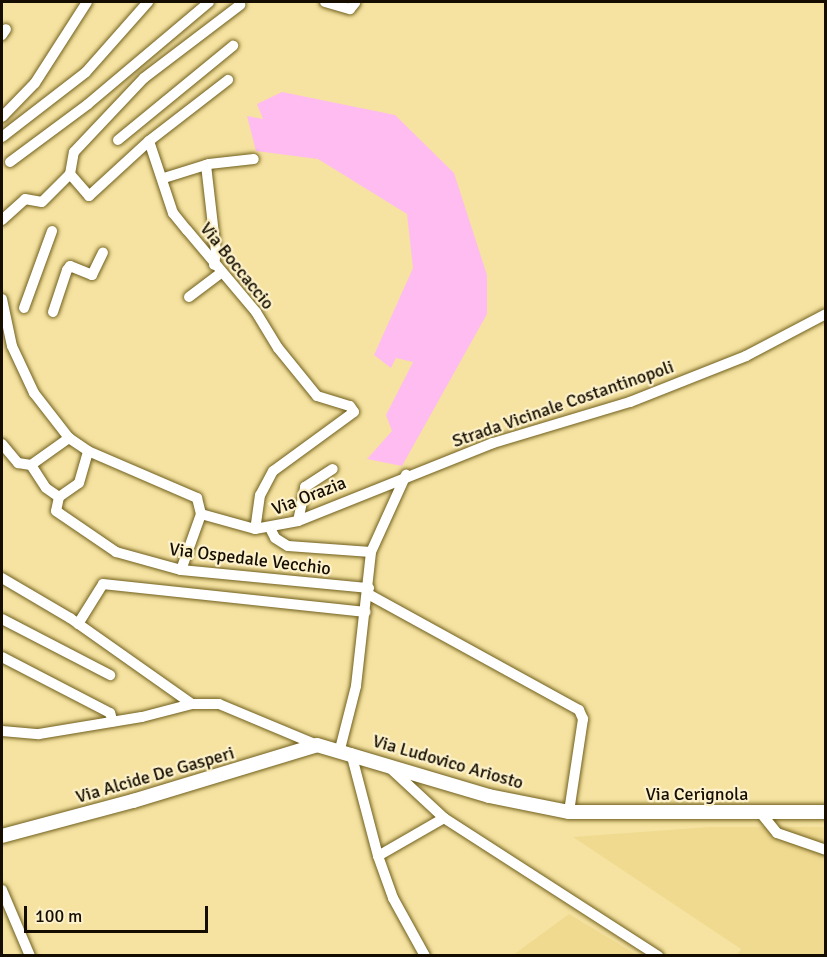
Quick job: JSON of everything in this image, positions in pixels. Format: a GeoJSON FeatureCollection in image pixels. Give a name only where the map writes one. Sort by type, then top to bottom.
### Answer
{"type":"FeatureCollection","features":[{"type":"Feature","properties":{"kind":"street"},"geometry":{"type":"LineString","coordinates":[[2,117],[35,82],[87,2]]}},
{"type":"Feature","properties":{"kind":"street"},"geometry":{"type":"LineString","coordinates":[[3,131],[86,72],[146,2]]}},
{"type":"Feature","properties":{"kind":"street"},"geometry":{"type":"LineString","coordinates":[[10,162],[88,104],[209,2]]}},
{"type":"Feature","properties":{"kind":"street"},"geometry":{"type":"LineString","coordinates":[[325,2],[350,9],[355,3]]}},
{"type":"Feature","properties":{"kind":"street"},"geometry":{"type":"LineString","coordinates":[[2,220],[25,199],[42,202],[70,174],[74,152],[144,78],[240,5]]}},
{"type":"Feature","properties":{"kind":"street"},"geometry":{"type":"LineString","coordinates":[[118,140],[234,46]]}},
{"type":"Feature","properties":{"kind":"street"},"geometry":{"type":"LineString","coordinates":[[70,174],[89,196],[149,141],[228,81]]}},
{"type":"Feature","properties":{"kind":"street"},"geometry":{"type":"LineString","coordinates":[[20,98],[33,111]]}},
{"type":"Feature","properties":{"kind":"street","name":"Via Boccaccio"},"geometry":{"type":"LineString","coordinates":[[149,141],[165,178],[173,213],[217,270],[256,312],[278,348],[317,396],[350,406],[354,412],[273,471],[260,495],[255,529]]}},
{"type":"Feature","properties":{"kind":"street"},"geometry":{"type":"LineString","coordinates":[[165,178],[206,165],[254,159]]}},
{"type":"Feature","properties":{"kind":"street"},"geometry":{"type":"LineString","coordinates":[[189,297],[217,270],[206,165]]}},
{"type":"Feature","properties":{"kind":"street"},"geometry":{"type":"LineString","coordinates":[[24,308],[52,231]]}},
{"type":"Feature","properties":{"kind":"street"},"geometry":{"type":"LineString","coordinates":[[53,312],[70,266],[92,275],[103,252]]}},
{"type":"Feature","properties":{"kind":"street"},"geometry":{"type":"LineString","coordinates":[[2,298],[4,319],[12,346],[34,393],[69,438],[88,451],[197,498],[201,514],[182,570]]}},
{"type":"Feature","properties":{"kind":"street","name":"Strada Vicinale Costantinopoli"},"geometry":{"type":"LineString","coordinates":[[406,475],[493,443],[630,402],[746,356],[825,314]]}},
{"type":"Feature","properties":{"kind":"street"},"geometry":{"type":"LineString","coordinates":[[2,444],[18,463],[31,465],[69,438]]}},
{"type":"Feature","properties":{"kind":"street"},"geometry":{"type":"LineString","coordinates":[[58,497],[79,483],[88,451]]}},
{"type":"Feature","properties":{"kind":"street","name":"Via Ospedale Vecchio"},"geometry":{"type":"LineString","coordinates":[[31,465],[46,488],[58,497],[56,511],[116,552],[182,570],[369,591]]}},
{"type":"Feature","properties":{"kind":"street"},"geometry":{"type":"LineString","coordinates":[[298,521],[305,487],[333,469]]}},
{"type":"Feature","properties":{"kind":"street"},"geometry":{"type":"LineString","coordinates":[[406,475],[371,552],[369,591],[346,751],[393,898],[425,956]]}},
{"type":"Feature","properties":{"kind":"street","name":"Via Orazia"},"geometry":{"type":"LineString","coordinates":[[201,514],[255,529],[270,528],[298,521],[406,475]]}},
{"type":"Feature","properties":{"kind":"street"},"geometry":{"type":"LineString","coordinates":[[270,528],[275,538],[288,546],[371,552]]}},
{"type":"Feature","properties":{"kind":"street"},"geometry":{"type":"LineString","coordinates":[[2,578],[78,624],[192,704]]}},
{"type":"Feature","properties":{"kind":"street"},"geometry":{"type":"LineString","coordinates":[[78,624],[103,584],[366,612]]}},
{"type":"Feature","properties":{"kind":"street"},"geometry":{"type":"LineString","coordinates":[[369,591],[579,710],[583,718],[569,812]]}},
{"type":"Feature","properties":{"kind":"street"},"geometry":{"type":"LineString","coordinates":[[2,619],[110,675]]}},
{"type":"Feature","properties":{"kind":"street"},"geometry":{"type":"LineString","coordinates":[[2,657],[110,713],[113,722]]}},
{"type":"Feature","properties":{"kind":"street"},"geometry":{"type":"LineString","coordinates":[[2,730],[39,734],[113,722],[192,704],[219,704],[317,745]]}},
{"type":"Feature","properties":{"kind":"street","name":"Via Ludovico Ariosto"},"geometry":{"type":"LineString","coordinates":[[317,745],[346,751],[489,796],[569,812]]}},
{"type":"Feature","properties":{"kind":"street","name":"Via Alcide De Gasperi"},"geometry":{"type":"LineString","coordinates":[[2,836],[317,745]]}},
{"type":"Feature","properties":{"kind":"street"},"geometry":{"type":"LineString","coordinates":[[385,763],[444,818],[658,956]]}},
{"type":"Feature","properties":{"kind":"street","name":"Via Cerignola"},"geometry":{"type":"LineString","coordinates":[[569,812],[825,812]]}},
{"type":"Feature","properties":{"kind":"street"},"geometry":{"type":"LineString","coordinates":[[760,812],[777,834],[825,850]]}},
{"type":"Feature","properties":{"kind":"street"},"geometry":{"type":"LineString","coordinates":[[378,856],[444,818]]}},
{"type":"Feature","properties":{"kind":"street"},"geometry":{"type":"LineString","coordinates":[[2,890],[30,956]]}},
{"type":"Feature","properties":{"kind":"shaded area"},"geometry":{"type":"Polygon","coordinates":[[[282,92],[395,115],[454,173],[487,275],[487,314],[402,466],[367,459],[392,431],[386,415],[413,362],[396,358],[391,368],[374,355],[413,268],[407,214],[318,159],[256,151],[247,116],[263,119],[257,104],[282,92]]]}},
{"type":"Feature","properties":{"kind":"shaded area"},"geometry":{"type":"Polygon","coordinates":[[[709,827],[825,827],[825,955],[737,955],[741,949],[573,837],[709,827]]]}},
{"type":"Feature","properties":{"kind":"shaded area"},"geometry":{"type":"Polygon","coordinates":[[[569,914],[637,955],[513,955],[569,914]]]}}]}
